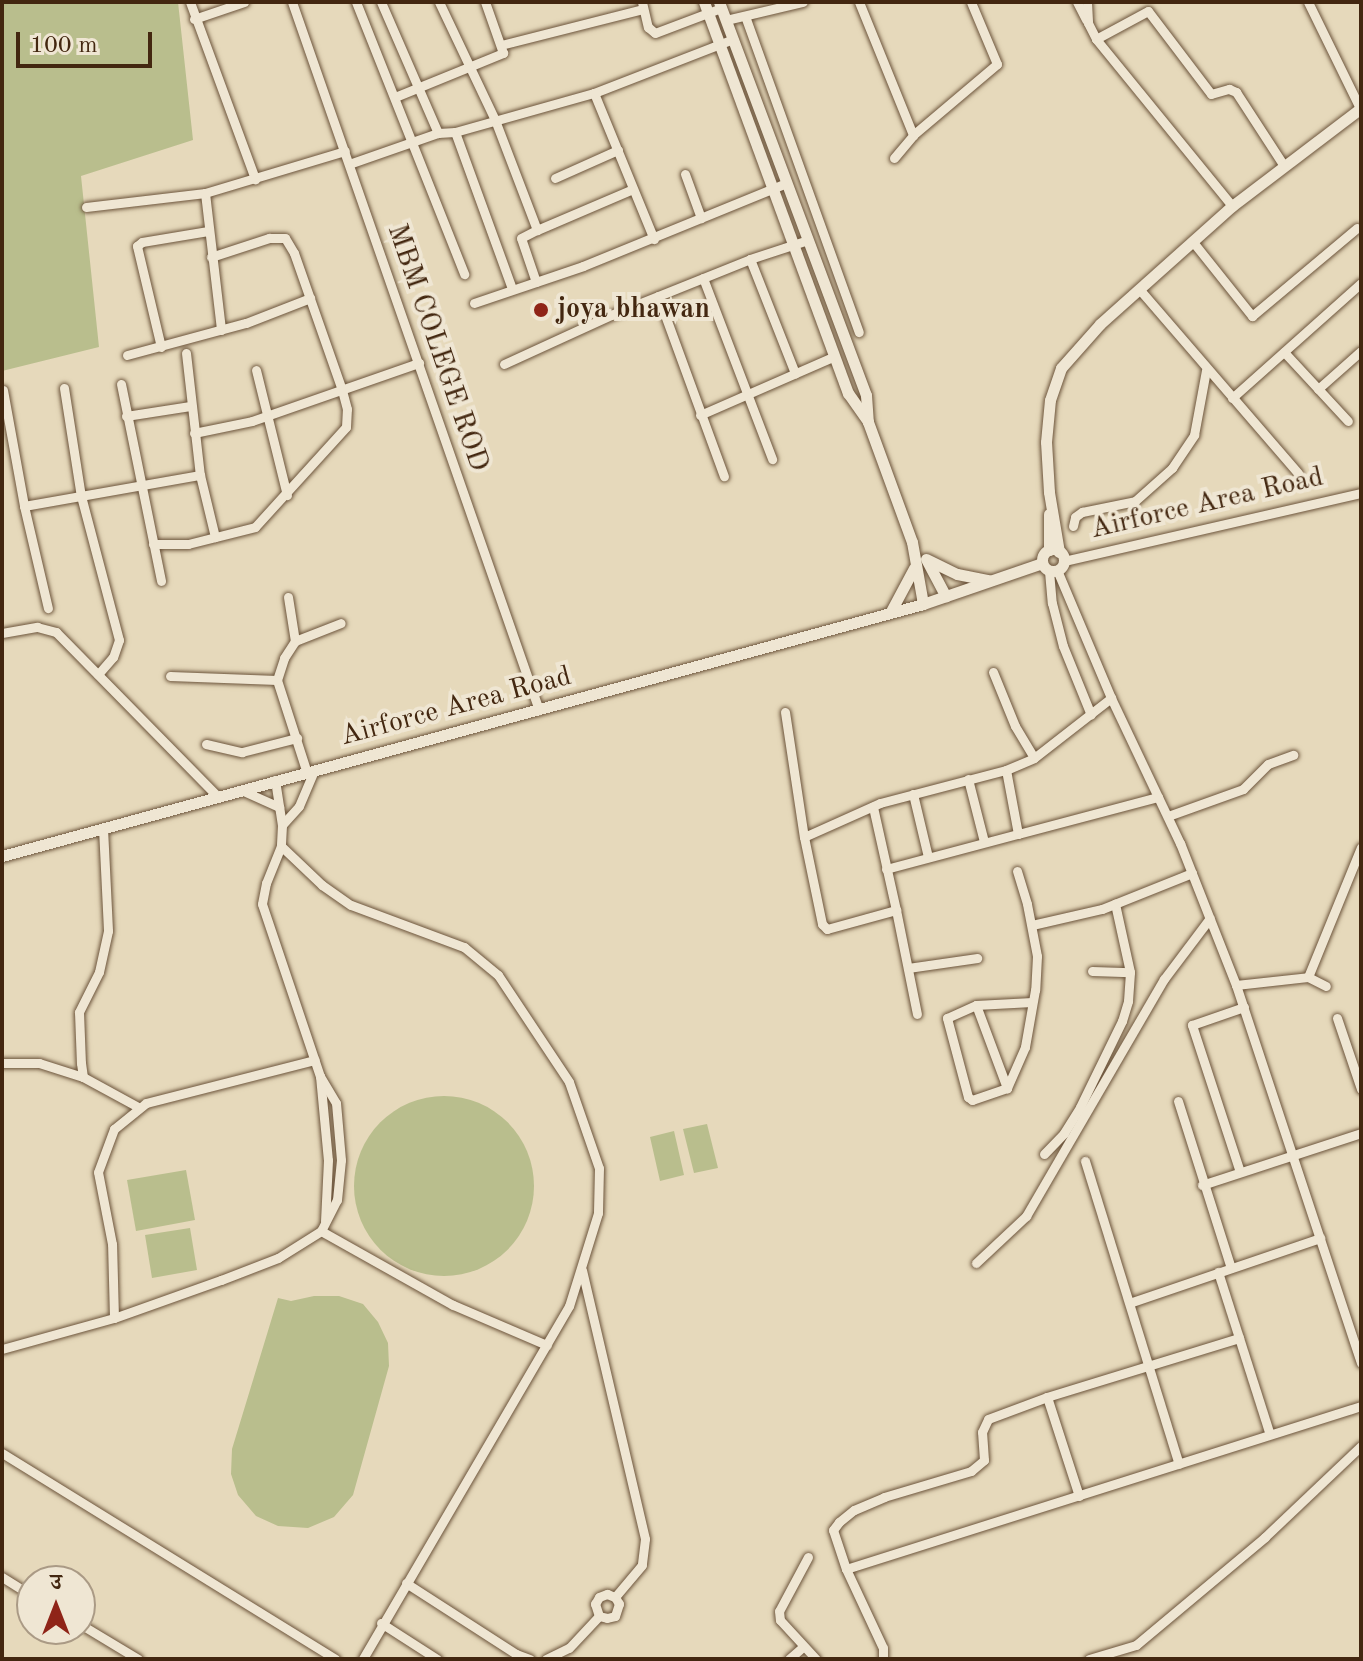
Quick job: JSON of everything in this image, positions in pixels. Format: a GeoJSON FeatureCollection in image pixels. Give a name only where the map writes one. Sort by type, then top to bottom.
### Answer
{"type":"FeatureCollection","features":[{"type":"Feature","properties":{"kind":"street"},"geometry":{"type":"LineString","coordinates":[[190,2],[255,179]]}},
{"type":"Feature","properties":{"kind":"street"},"geometry":{"type":"LineString","coordinates":[[194,19],[244,2]]}},
{"type":"Feature","properties":{"kind":"street","name":"MBM COLEGE ROD"},"geometry":{"type":"LineString","coordinates":[[292,2],[539,710]]}},
{"type":"Feature","properties":{"kind":"street"},"geometry":{"type":"LineString","coordinates":[[356,2],[464,274]]}},
{"type":"Feature","properties":{"kind":"street"},"geometry":{"type":"LineString","coordinates":[[381,2],[438,133]]}},
{"type":"Feature","properties":{"kind":"street"},"geometry":{"type":"LineString","coordinates":[[439,2],[495,120],[537,230]]}},
{"type":"Feature","properties":{"kind":"street"},"geometry":{"type":"LineString","coordinates":[[395,97],[503,53],[485,2]]}},
{"type":"Feature","properties":{"kind":"street"},"geometry":{"type":"LineString","coordinates":[[726,20],[803,2]]}},
{"type":"Feature","properties":{"kind":"street"},"geometry":{"type":"LineString","coordinates":[[859,2],[913,135]]}},
{"type":"Feature","properties":{"kind":"street"},"geometry":{"type":"LineString","coordinates":[[894,158],[913,135],[997,64],[971,2]]}},
{"type":"Feature","properties":{"kind":"street"},"geometry":{"type":"LineString","coordinates":[[1077,2],[1096,39],[1232,206]]}},
{"type":"Feature","properties":{"kind":"street"},"geometry":{"type":"LineString","coordinates":[[1087,2],[1088,23]]}},
{"type":"Feature","properties":{"kind":"street"},"geometry":{"type":"LineString","coordinates":[[1091,715],[1063,646],[1052,603],[1047,420],[1061,368],[1100,324],[1232,206],[1361,108],[1308,2]]}},
{"type":"Feature","properties":{"kind":"street"},"geometry":{"type":"LineString","coordinates":[[501,45],[642,6],[648,27],[655,33],[706,8],[720,5],[866,395],[868,422]]}},
{"type":"Feature","properties":{"kind":"street"},"geometry":{"type":"LineString","coordinates":[[706,8],[848,393],[868,422],[920,562],[946,596]]}},
{"type":"Feature","properties":{"kind":"street"},"geometry":{"type":"LineString","coordinates":[[1096,39],[1148,11],[1211,94],[1229,89],[1236,92],[1284,166]]}},
{"type":"Feature","properties":{"kind":"street"},"geometry":{"type":"LineString","coordinates":[[745,16],[859,332]]}},
{"type":"Feature","properties":{"kind":"street"},"geometry":{"type":"LineString","coordinates":[[349,164],[438,133],[455,132],[594,93],[733,39]]}},
{"type":"Feature","properties":{"kind":"street"},"geometry":{"type":"LineString","coordinates":[[594,93],[654,239]]}},
{"type":"Feature","properties":{"kind":"street"},"geometry":{"type":"LineString","coordinates":[[455,132],[512,289]]}},
{"type":"Feature","properties":{"kind":"street"},"geometry":{"type":"LineString","coordinates":[[555,178],[618,150]]}},
{"type":"Feature","properties":{"kind":"street"},"geometry":{"type":"LineString","coordinates":[[86,207],[205,193],[345,151]]}},
{"type":"Feature","properties":{"kind":"street"},"geometry":{"type":"LineString","coordinates":[[685,174],[701,218]]}},
{"type":"Feature","properties":{"kind":"street"},"geometry":{"type":"LineString","coordinates":[[474,303],[654,239],[772,189],[803,182]]}},
{"type":"Feature","properties":{"kind":"street"},"geometry":{"type":"LineString","coordinates":[[536,282],[521,238],[633,189]]}},
{"type":"Feature","properties":{"kind":"street"},"geometry":{"type":"LineString","coordinates":[[205,193],[221,330]]}},
{"type":"Feature","properties":{"kind":"street"},"geometry":{"type":"LineString","coordinates":[[1193,242],[1252,316],[1357,228]]}},
{"type":"Feature","properties":{"kind":"street"},"geometry":{"type":"LineString","coordinates":[[161,347],[137,246],[142,242],[208,231]]}},
{"type":"Feature","properties":{"kind":"street"},"geometry":{"type":"LineString","coordinates":[[153,544],[188,544],[255,527],[346,427],[347,409],[342,390],[294,253],[285,238],[269,238],[211,257]]}},
{"type":"Feature","properties":{"kind":"street"},"geometry":{"type":"LineString","coordinates":[[504,364],[658,296],[750,259],[808,240]]}},
{"type":"Feature","properties":{"kind":"street"},"geometry":{"type":"LineString","coordinates":[[750,259],[795,373]]}},
{"type":"Feature","properties":{"kind":"street"},"geometry":{"type":"LineString","coordinates":[[703,278],[772,459]]}},
{"type":"Feature","properties":{"kind":"street"},"geometry":{"type":"LineString","coordinates":[[1232,398],[1361,283]]}},
{"type":"Feature","properties":{"kind":"street"},"geometry":{"type":"LineString","coordinates":[[1140,290],[1298,473]]}},
{"type":"Feature","properties":{"kind":"street"},"geometry":{"type":"LineString","coordinates":[[658,296],[724,476]]}},
{"type":"Feature","properties":{"kind":"street"},"geometry":{"type":"LineString","coordinates":[[127,355],[221,330],[310,298]]}},
{"type":"Feature","properties":{"kind":"street"},"geometry":{"type":"LineString","coordinates":[[1318,389],[1361,351]]}},
{"type":"Feature","properties":{"kind":"street"},"geometry":{"type":"LineString","coordinates":[[1284,352],[1348,421]]}},
{"type":"Feature","properties":{"kind":"street"},"geometry":{"type":"LineString","coordinates":[[186,353],[200,475],[215,537]]}},
{"type":"Feature","properties":{"kind":"street"},"geometry":{"type":"LineString","coordinates":[[700,415],[835,356]]}},
{"type":"Feature","properties":{"kind":"street"},"geometry":{"type":"LineString","coordinates":[[194,433],[266,417],[419,363]]}},
{"type":"Feature","properties":{"kind":"street"},"geometry":{"type":"LineString","coordinates":[[256,370],[287,495]]}},
{"type":"Feature","properties":{"kind":"street"},"geometry":{"type":"LineString","coordinates":[[1073,526],[1075,517],[1082,512],[1135,501],[1172,468],[1194,435],[1206,370]]}},
{"type":"Feature","properties":{"kind":"street"},"geometry":{"type":"LineString","coordinates":[[121,384],[161,581]]}},
{"type":"Feature","properties":{"kind":"street"},"geometry":{"type":"LineString","coordinates":[[64,388],[81,496],[119,640],[113,657],[98,674]]}},
{"type":"Feature","properties":{"kind":"street"},"geometry":{"type":"LineString","coordinates":[[3,390],[24,506],[48,608]]}},
{"type":"Feature","properties":{"kind":"street"},"geometry":{"type":"LineString","coordinates":[[126,416],[190,406]]}},
{"type":"Feature","properties":{"kind":"street"},"geometry":{"type":"LineString","coordinates":[[24,506],[200,475]]}},
{"type":"Feature","properties":{"kind":"street","name":"Airforce Area Road"},"geometry":{"type":"LineString","coordinates":[[2,856],[923,604],[1053,561],[1361,493]]}},
{"type":"Feature","properties":{"kind":"street"},"geometry":{"type":"LineString","coordinates":[[1053,561],[1111,698],[1168,816],[1236,985],[1361,1363]]}},
{"type":"Feature","properties":{"kind":"street"},"geometry":{"type":"LineString","coordinates":[[920,562],[957,574],[992,580]]}},
{"type":"Feature","properties":{"kind":"street"},"geometry":{"type":"LineString","coordinates":[[920,562],[923,604]]}},
{"type":"Feature","properties":{"kind":"street"},"geometry":{"type":"LineString","coordinates":[[890,613],[920,562]]}},
{"type":"Feature","properties":{"kind":"street"},"geometry":{"type":"LineString","coordinates":[[288,597],[295,641]]}},
{"type":"Feature","properties":{"kind":"street"},"geometry":{"type":"LineString","coordinates":[[282,825],[299,806],[311,772],[277,680],[284,658],[295,641],[341,623]]}},
{"type":"Feature","properties":{"kind":"street"},"geometry":{"type":"LineString","coordinates":[[2,633],[49,628],[218,797]]}},
{"type":"Feature","properties":{"kind":"street"},"geometry":{"type":"LineString","coordinates":[[993,672],[1015,726],[1034,758]]}},
{"type":"Feature","properties":{"kind":"street"},"geometry":{"type":"LineString","coordinates":[[170,676],[277,680]]}},
{"type":"Feature","properties":{"kind":"street"},"geometry":{"type":"LineString","coordinates":[[804,837],[873,807],[1006,770],[1034,758],[1111,698]]}},
{"type":"Feature","properties":{"kind":"street"},"geometry":{"type":"LineString","coordinates":[[785,712],[804,837],[824,927],[837,928],[896,910]]}},
{"type":"Feature","properties":{"kind":"street"},"geometry":{"type":"LineString","coordinates":[[206,744],[242,752],[297,738]]}},
{"type":"Feature","properties":{"kind":"street"},"geometry":{"type":"LineString","coordinates":[[1168,816],[1243,789],[1268,764],[1293,755]]}},
{"type":"Feature","properties":{"kind":"street"},"geometry":{"type":"LineString","coordinates":[[1006,770],[1018,834]]}},
{"type":"Feature","properties":{"kind":"street"},"geometry":{"type":"LineString","coordinates":[[968,779],[984,842]]}},
{"type":"Feature","properties":{"kind":"street"},"geometry":{"type":"LineString","coordinates":[[2,1349],[114,1318],[278,1258],[323,1228],[337,1200],[341,1160],[336,1103],[320,1076],[263,912],[263,893],[281,846],[282,825],[275,780]]}},
{"type":"Feature","properties":{"kind":"street"},"geometry":{"type":"LineString","coordinates":[[241,790],[279,807]]}},
{"type":"Feature","properties":{"kind":"street"},"geometry":{"type":"LineString","coordinates":[[913,794],[928,857]]}},
{"type":"Feature","properties":{"kind":"street"},"geometry":{"type":"LineString","coordinates":[[886,869],[1158,797]]}},
{"type":"Feature","properties":{"kind":"street"},"geometry":{"type":"LineString","coordinates":[[873,807],[917,1014]]}},
{"type":"Feature","properties":{"kind":"street"},"geometry":{"type":"LineString","coordinates":[[83,1077],[79,1012],[99,972],[108,931],[103,828]]}},
{"type":"Feature","properties":{"kind":"street"},"geometry":{"type":"LineString","coordinates":[[281,846],[322,885],[351,905],[464,947],[498,975],[569,1082],[599,1168],[598,1213],[569,1306],[381,1623],[363,1659]]}},
{"type":"Feature","properties":{"kind":"street"},"geometry":{"type":"LineString","coordinates":[[1308,977],[1361,847]]}},
{"type":"Feature","properties":{"kind":"street"},"geometry":{"type":"LineString","coordinates":[[1017,871],[1037,956],[1032,1002],[1025,1047],[1007,1088],[982,1098],[968,1097],[947,1018],[976,1005],[1032,1002]]}},
{"type":"Feature","properties":{"kind":"street"},"geometry":{"type":"LineString","coordinates":[[1032,925],[1115,904],[1192,873]]}},
{"type":"Feature","properties":{"kind":"street"},"geometry":{"type":"LineString","coordinates":[[1044,1154],[1064,1133],[1122,1021],[1130,972],[1115,904]]}},
{"type":"Feature","properties":{"kind":"street"},"geometry":{"type":"LineString","coordinates":[[976,1263],[1026,1216],[1164,979],[1210,918]]}},
{"type":"Feature","properties":{"kind":"street"},"geometry":{"type":"LineString","coordinates":[[908,968],[977,958]]}},
{"type":"Feature","properties":{"kind":"street"},"geometry":{"type":"LineString","coordinates":[[1092,971],[1130,972]]}},
{"type":"Feature","properties":{"kind":"street"},"geometry":{"type":"LineString","coordinates":[[1236,985],[1308,977],[1326,986]]}},
{"type":"Feature","properties":{"kind":"street"},"geometry":{"type":"LineString","coordinates":[[976,1005],[1007,1088]]}},
{"type":"Feature","properties":{"kind":"street"},"geometry":{"type":"LineString","coordinates":[[1240,1172],[1192,1025],[1244,1007]]}},
{"type":"Feature","properties":{"kind":"street"},"geometry":{"type":"LineString","coordinates":[[1337,1018],[1361,1089]]}},
{"type":"Feature","properties":{"kind":"street"},"geometry":{"type":"LineString","coordinates":[[114,1318],[112,1244],[98,1172],[114,1129],[138,1107],[315,1060]]}},
{"type":"Feature","properties":{"kind":"street"},"geometry":{"type":"LineString","coordinates":[[2,1063],[39,1063],[83,1077],[138,1107]]}},
{"type":"Feature","properties":{"kind":"street"},"geometry":{"type":"LineString","coordinates":[[1178,1101],[1202,1185],[1231,1268]]}},
{"type":"Feature","properties":{"kind":"street"},"geometry":{"type":"LineString","coordinates":[[1202,1185],[1361,1133]]}},
{"type":"Feature","properties":{"kind":"street"},"geometry":{"type":"LineString","coordinates":[[1085,1161],[1132,1302],[1179,1464]]}},
{"type":"Feature","properties":{"kind":"street"},"geometry":{"type":"LineString","coordinates":[[323,1228],[453,1305],[547,1345]]}},
{"type":"Feature","properties":{"kind":"street"},"geometry":{"type":"LineString","coordinates":[[1132,1302],[1320,1238]]}},
{"type":"Feature","properties":{"kind":"street"},"geometry":{"type":"LineString","coordinates":[[581,1267],[645,1539],[642,1565],[615,1597],[599,1597],[595,1608],[599,1616],[615,1616],[619,1604],[615,1597]]}},
{"type":"Feature","properties":{"kind":"street"},"geometry":{"type":"LineString","coordinates":[[1218,1272],[1269,1432]]}},
{"type":"Feature","properties":{"kind":"street"},"geometry":{"type":"LineString","coordinates":[[883,1659],[877,1631],[846,1569],[833,1530],[839,1522],[854,1510],[884,1497],[971,1471],[984,1460],[982,1432],[988,1419],[1047,1397],[1239,1338]]}},
{"type":"Feature","properties":{"kind":"street"},"geometry":{"type":"LineString","coordinates":[[1047,1397],[1079,1496]]}},
{"type":"Feature","properties":{"kind":"street"},"geometry":{"type":"LineString","coordinates":[[846,1569],[1179,1464],[1269,1432],[1361,1406]]}},
{"type":"Feature","properties":{"kind":"street"},"geometry":{"type":"LineString","coordinates":[[1089,1659],[1136,1645],[1265,1537],[1361,1446]]}},
{"type":"Feature","properties":{"kind":"street"},"geometry":{"type":"LineString","coordinates":[[2,1453],[335,1659]]}},
{"type":"Feature","properties":{"kind":"street"},"geometry":{"type":"LineString","coordinates":[[808,1557],[779,1611],[780,1620],[816,1659]]}},
{"type":"Feature","properties":{"kind":"street"},"geometry":{"type":"LineString","coordinates":[[406,1583],[516,1654],[530,1659]]}},
{"type":"Feature","properties":{"kind":"street"},"geometry":{"type":"LineString","coordinates":[[546,1659],[569,1648],[599,1616]]}},
{"type":"Feature","properties":{"kind":"street"},"geometry":{"type":"LineString","coordinates":[[381,1623],[437,1659]]}},
{"type":"Feature","properties":{"kind":"street"},"geometry":{"type":"LineString","coordinates":[[96,1634],[138,1659]]}},
{"type":"Feature","properties":{"kind":"street"},"geometry":{"type":"LineString","coordinates":[[789,1659],[803,1647]]}},
{"type":"Feature","properties":{"kind":"green space"},"geometry":{"type":"Polygon","coordinates":[[[2,2],[178,2],[193,140],[81,176],[99,347],[2,371],[2,2]]]}},
{"type":"Feature","properties":{"kind":"green space"},"geometry":{"type":"Polygon","coordinates":[[[444,1096],[478,1103],[508,1122],[527,1152],[534,1186],[527,1220],[508,1250],[478,1269],[444,1276],[410,1269],[380,1250],[361,1220],[354,1186],[361,1152],[380,1122],[410,1103],[444,1096]]]}},
{"type":"Feature","properties":{"kind":"green space"},"geometry":{"type":"Polygon","coordinates":[[[707,1124],[718,1168],[694,1173],[683,1129],[707,1124]]]}},
{"type":"Feature","properties":{"kind":"green space"},"geometry":{"type":"Polygon","coordinates":[[[674,1131],[684,1175],[660,1181],[650,1137],[674,1131]]]}},
{"type":"Feature","properties":{"kind":"green space"},"geometry":{"type":"Polygon","coordinates":[[[186,1170],[195,1220],[136,1231],[127,1180],[186,1170]]]}},
{"type":"Feature","properties":{"kind":"green space"},"geometry":{"type":"Polygon","coordinates":[[[190,1228],[197,1270],[152,1278],[145,1235],[190,1228]]]}},
{"type":"Feature","properties":{"kind":"green space"},"geometry":{"type":"Polygon","coordinates":[[[314,1296],[339,1296],[363,1304],[378,1322],[388,1343],[389,1366],[353,1495],[334,1517],[308,1528],[278,1526],[256,1516],[238,1495],[231,1474],[232,1449],[278,1298],[291,1301],[314,1296]]]}},
{"type":"Feature","properties":{"kind":"place","name":"joya bhawan"},"geometry":{"type":"Point","coordinates":[541,310]}}]}
